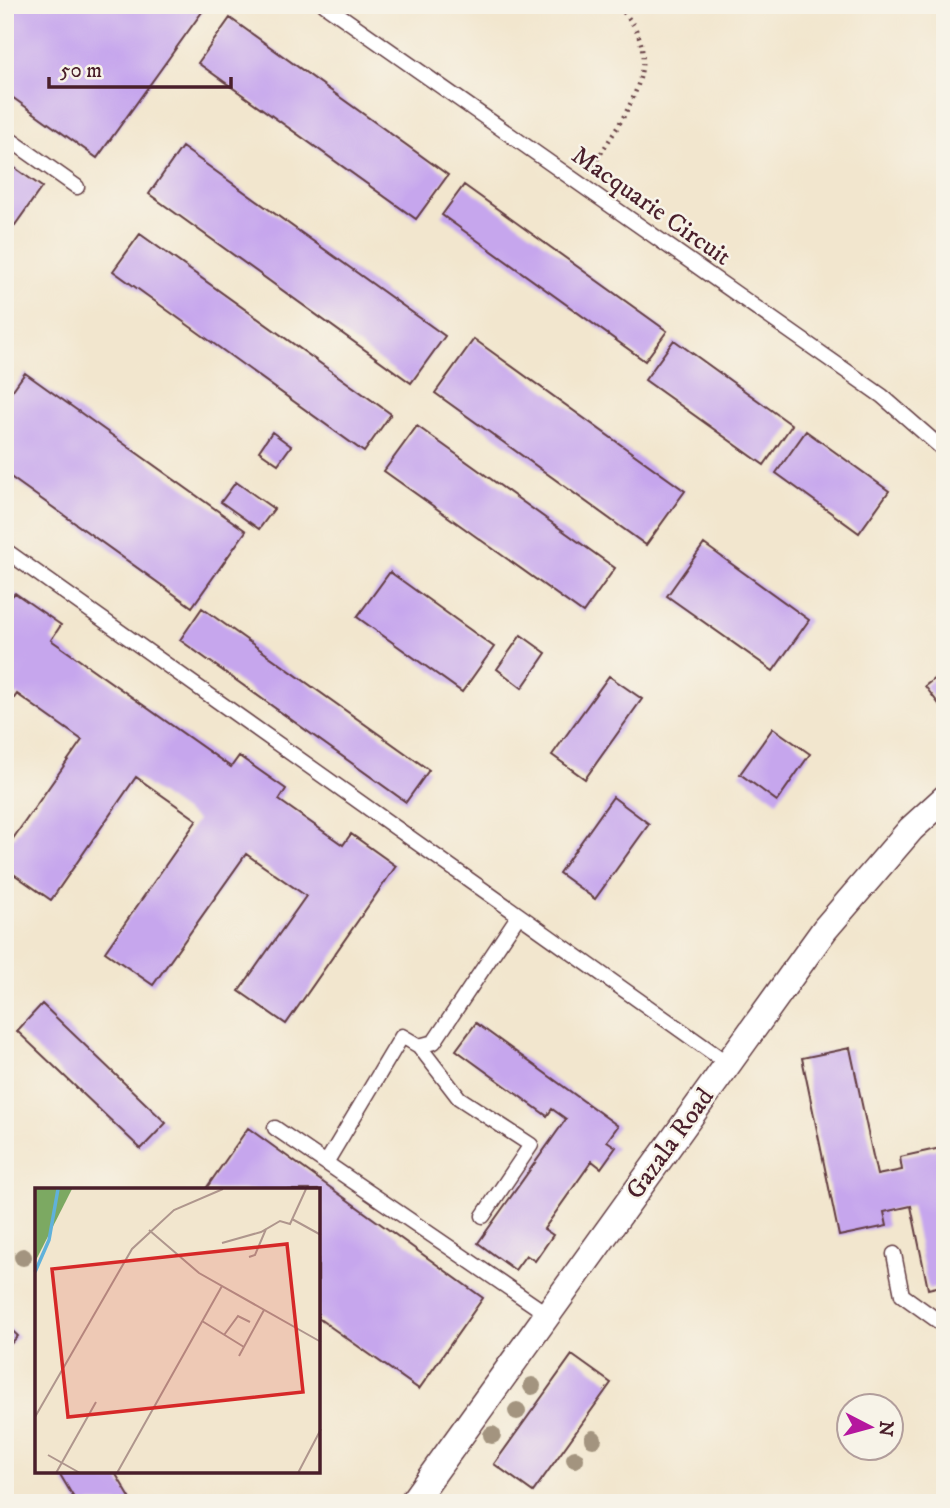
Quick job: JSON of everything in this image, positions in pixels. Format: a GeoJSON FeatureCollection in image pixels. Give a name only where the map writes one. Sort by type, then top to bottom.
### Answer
{"type":"FeatureCollection","features":[{"type":"Feature","properties":{"kind":"street","name":"Gazala Road"},"geometry":{"type":"LineString","coordinates":[[412,1503],[825,929],[911,829],[945,797]]}},
{"type":"Feature","properties":{"kind":"lane","name":"Macquarie Circuit"},"geometry":{"type":"LineString","coordinates":[[326,5],[882,396],[945,451]]}},
{"type":"Feature","properties":{"kind":"lane"},"geometry":{"type":"LineString","coordinates":[[5,136],[77,187]]}},
{"type":"Feature","properties":{"kind":"lane"},"geometry":{"type":"LineString","coordinates":[[5,550],[727,1063]]}},
{"type":"Feature","properties":{"kind":"lane"},"geometry":{"type":"LineString","coordinates":[[419,1046],[433,1042],[519,915]]}},
{"type":"Feature","properties":{"kind":"lane"},"geometry":{"type":"LineString","coordinates":[[326,1163],[402,1036],[419,1046],[459,1098],[531,1145],[483,1216]]}},
{"type":"Feature","properties":{"kind":"lane"},"geometry":{"type":"LineString","coordinates":[[275,1128],[547,1314]]}},
{"type":"Feature","properties":{"kind":"lane"},"geometry":{"type":"LineString","coordinates":[[894,1254],[902,1295],[945,1326]]}},
{"type":"Feature","properties":{"kind":"path"},"geometry":{"type":"LineString","coordinates":[[582,185],[642,80],[642,44],[628,15],[616,5]]}},
{"type":"Feature","properties":{"kind":"building"},"geometry":{"type":"Polygon","coordinates":[[[5,5],[207,5],[97,158],[5,92],[5,5]]]}},
{"type":"Feature","properties":{"kind":"building"},"geometry":{"type":"Polygon","coordinates":[[[230,18],[448,175],[416,219],[198,63],[230,18]]]}},
{"type":"Feature","properties":{"kind":"building"},"geometry":{"type":"Polygon","coordinates":[[[182,147],[445,336],[411,383],[149,194],[182,147]]]}},
{"type":"Feature","properties":{"kind":"building"},"geometry":{"type":"Polygon","coordinates":[[[5,161],[42,187],[5,239],[5,161]]]}},
{"type":"Feature","properties":{"kind":"building"},"geometry":{"type":"Polygon","coordinates":[[[464,185],[667,331],[645,361],[442,215],[464,185]]]}},
{"type":"Feature","properties":{"kind":"building"},"geometry":{"type":"Polygon","coordinates":[[[140,234],[391,414],[364,452],[113,271],[140,234]]]}},
{"type":"Feature","properties":{"kind":"building"},"geometry":{"type":"Polygon","coordinates":[[[474,339],[685,491],[646,545],[435,393],[474,339]]]}},
{"type":"Feature","properties":{"kind":"building"},"geometry":{"type":"Polygon","coordinates":[[[674,340],[792,425],[764,465],[645,380],[674,340]]]}},
{"type":"Feature","properties":{"kind":"building"},"geometry":{"type":"Polygon","coordinates":[[[25,373],[246,531],[192,607],[5,473],[5,401],[25,373]]]}},
{"type":"Feature","properties":{"kind":"building"},"geometry":{"type":"Polygon","coordinates":[[[417,426],[615,568],[583,613],[384,471],[417,426]]]}},
{"type":"Feature","properties":{"kind":"building"},"geometry":{"type":"Polygon","coordinates":[[[806,431],[889,491],[859,533],[776,473],[806,431]]]}},
{"type":"Feature","properties":{"kind":"building"},"geometry":{"type":"Polygon","coordinates":[[[272,432],[291,446],[278,464],[259,451],[272,432]]]}},
{"type":"Feature","properties":{"kind":"building"},"geometry":{"type":"Polygon","coordinates":[[[236,482],[274,509],[259,529],[221,502],[236,482]]]}},
{"type":"Feature","properties":{"kind":"building"},"geometry":{"type":"Polygon","coordinates":[[[704,544],[809,620],[773,671],[667,596],[704,544]]]}},
{"type":"Feature","properties":{"kind":"building"},"geometry":{"type":"Polygon","coordinates":[[[390,572],[494,647],[462,692],[357,617],[390,572]]]}},
{"type":"Feature","properties":{"kind":"building"},"geometry":{"type":"Polygon","coordinates":[[[15,593],[61,625],[51,640],[231,767],[239,756],[286,789],[279,800],[343,845],[351,834],[396,866],[286,1024],[239,991],[306,896],[246,854],[153,985],[105,952],[197,820],[136,777],[51,900],[5,868],[5,850],[82,740],[17,694],[5,711],[5,603],[15,593]]]}},
{"type":"Feature","properties":{"kind":"building"},"geometry":{"type":"Polygon","coordinates":[[[202,608],[429,770],[406,802],[180,640],[202,608]]]}},
{"type":"Feature","properties":{"kind":"building"},"geometry":{"type":"Polygon","coordinates":[[[521,635],[546,653],[522,688],[497,669],[521,635]]]}},
{"type":"Feature","properties":{"kind":"building"},"geometry":{"type":"Polygon","coordinates":[[[945,670],[945,712],[925,686],[945,670]]]}},
{"type":"Feature","properties":{"kind":"building"},"geometry":{"type":"Polygon","coordinates":[[[609,676],[642,699],[585,779],[552,755],[609,676]]]}},
{"type":"Feature","properties":{"kind":"building"},"geometry":{"type":"Polygon","coordinates":[[[773,728],[810,754],[777,801],[740,774],[773,728]]]}},
{"type":"Feature","properties":{"kind":"building"},"geometry":{"type":"Polygon","coordinates":[[[613,797],[649,824],[595,899],[559,873],[613,797]]]}},
{"type":"Feature","properties":{"kind":"building"},"geometry":{"type":"Polygon","coordinates":[[[42,1004],[166,1123],[141,1149],[17,1031],[42,1004]]]}},
{"type":"Feature","properties":{"kind":"building"},"geometry":{"type":"Polygon","coordinates":[[[476,1023],[618,1126],[607,1141],[616,1147],[601,1168],[592,1161],[544,1229],[553,1235],[535,1261],[526,1255],[515,1270],[478,1243],[566,1119],[552,1109],[547,1116],[456,1050],[476,1023]]]}},
{"type":"Feature","properties":{"kind":"building"},"geometry":{"type":"Polygon","coordinates":[[[850,1048],[877,1175],[902,1170],[900,1157],[945,1147],[945,1285],[928,1289],[911,1206],[884,1212],[887,1226],[839,1236],[802,1058],[850,1048]]]}},
{"type":"Feature","properties":{"kind":"building"},"geometry":{"type":"Polygon","coordinates":[[[248,1128],[483,1298],[419,1389],[320,1319],[320,1188],[206,1188],[248,1128]]]}},
{"type":"Feature","properties":{"kind":"building"},"geometry":{"type":"Polygon","coordinates":[[[5,1324],[18,1336],[5,1350],[5,1324]]]}},
{"type":"Feature","properties":{"kind":"building"},"geometry":{"type":"Polygon","coordinates":[[[572,1355],[611,1383],[533,1492],[494,1464],[572,1355]]]}},
{"type":"Feature","properties":{"kind":"building"},"geometry":{"type":"Polygon","coordinates":[[[59,1473],[115,1473],[133,1503],[77,1503],[59,1473]]]}}]}
